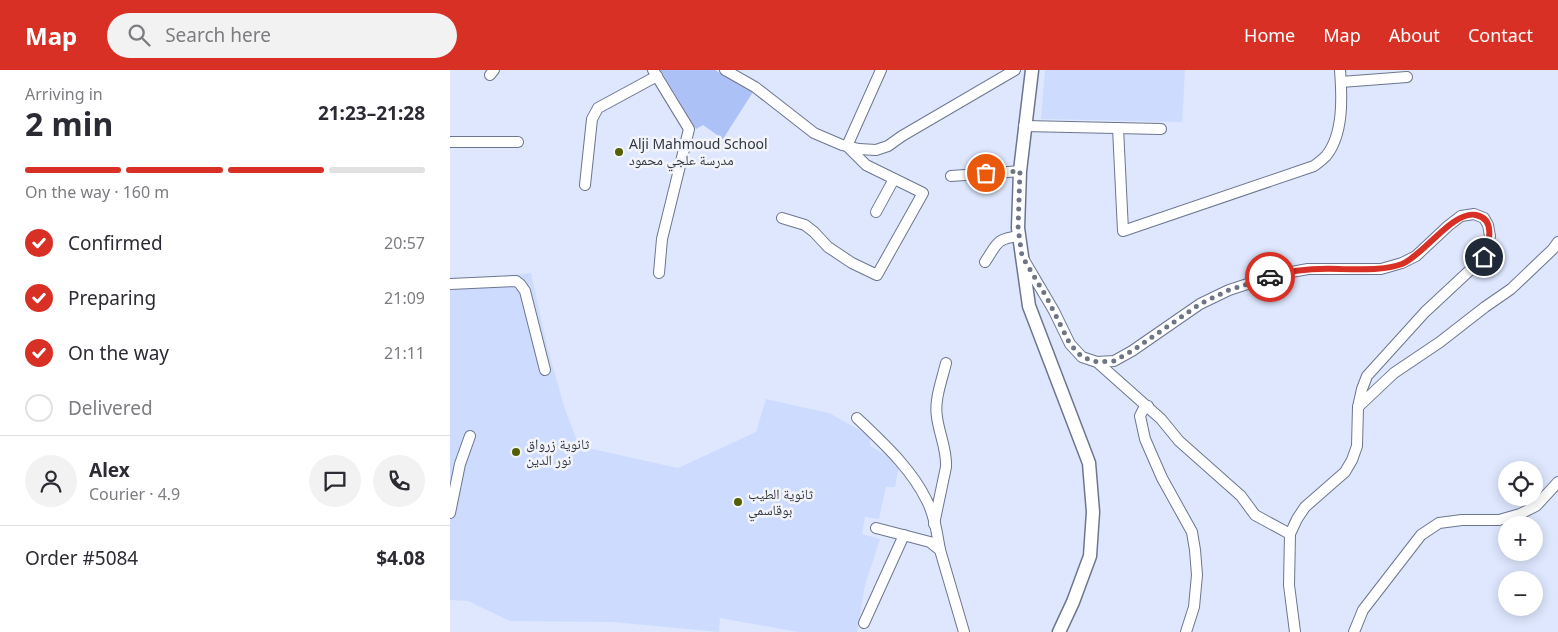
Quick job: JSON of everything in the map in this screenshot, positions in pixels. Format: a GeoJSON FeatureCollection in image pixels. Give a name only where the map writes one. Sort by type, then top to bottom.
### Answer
{"type":"FeatureCollection","features":[{"type":"Feature","properties":{"kind":"street"},"geometry":{"type":"LineString","coordinates":[[725,70],[755,87],[814,133],[847,146],[876,150],[888,146],[1015,70]]}},
{"type":"Feature","properties":{"kind":"street"},"geometry":{"type":"LineString","coordinates":[[847,146],[881,70]]}},
{"type":"Feature","properties":{"kind":"street"},"geometry":{"type":"LineString","coordinates":[[1032,70],[1020,171],[1018,228],[1029,306],[1088,463],[1093,512],[1090,556],[1073,602],[1059,632]]}},
{"type":"Feature","properties":{"kind":"street"},"geometry":{"type":"LineString","coordinates":[[1118,128],[1123,231],[1314,166],[1326,156],[1334,143],[1341,107],[1340,70]]}},
{"type":"Feature","properties":{"kind":"street"},"geometry":{"type":"LineString","coordinates":[[586,185],[592,119],[598,108],[655,73],[689,129],[662,239],[659,273]]}},
{"type":"Feature","properties":{"kind":"street"},"geometry":{"type":"LineString","coordinates":[[1341,82],[1407,77]]}},
{"type":"Feature","properties":{"kind":"street"},"geometry":{"type":"LineString","coordinates":[[1024,126],[1161,129]]}},
{"type":"Feature","properties":{"kind":"street"},"geometry":{"type":"LineString","coordinates":[[450,142],[518,142]]}},
{"type":"Feature","properties":{"kind":"street"},"geometry":{"type":"LineString","coordinates":[[782,218],[805,225],[828,247],[852,263],[877,275],[923,193],[866,165],[847,146]]}},
{"type":"Feature","properties":{"kind":"street"},"geometry":{"type":"LineString","coordinates":[[951,176],[1020,171]]}},
{"type":"Feature","properties":{"kind":"street"},"geometry":{"type":"LineString","coordinates":[[876,212],[894,179]]}},
{"type":"Feature","properties":{"kind":"street"},"geometry":{"type":"LineString","coordinates":[[1022,256],[1070,344],[1082,357],[1097,362],[1114,361],[1200,304],[1229,290],[1275,275],[1308,269],[1381,270],[1402,264],[1416,256],[1461,216],[1474,214],[1484,218],[1488,225],[1490,236],[1484,257],[1425,312],[1367,376],[1358,406],[1356,446],[1352,460],[1345,472],[1305,507],[1290,534],[1289,585],[1295,632]]}},
{"type":"Feature","properties":{"kind":"street"},"geometry":{"type":"LineString","coordinates":[[985,262],[1000,240],[1007,237],[1020,236]]}},
{"type":"Feature","properties":{"kind":"street"},"geometry":{"type":"LineString","coordinates":[[1358,406],[1394,373],[1440,342],[1511,288],[1553,250],[1558,242]]}},
{"type":"Feature","properties":{"kind":"street"},"geometry":{"type":"LineString","coordinates":[[450,284],[516,280],[525,291],[545,370]]}},
{"type":"Feature","properties":{"kind":"street"},"geometry":{"type":"LineString","coordinates":[[1097,362],[1148,406],[1179,442],[1241,496],[1255,516],[1290,534]]}},
{"type":"Feature","properties":{"kind":"street"},"geometry":{"type":"LineString","coordinates":[[934,524],[947,457],[937,418],[936,406],[946,363]]}},
{"type":"Feature","properties":{"kind":"street"},"geometry":{"type":"LineString","coordinates":[[1148,406],[1140,416],[1146,439],[1162,478],[1192,532],[1197,575],[1194,607],[1186,632]]}},
{"type":"Feature","properties":{"kind":"street"},"geometry":{"type":"LineString","coordinates":[[857,418],[898,459],[917,483],[928,503],[964,632]]}},
{"type":"Feature","properties":{"kind":"street"},"geometry":{"type":"LineString","coordinates":[[450,513],[460,464],[470,436]]}},
{"type":"Feature","properties":{"kind":"street"},"geometry":{"type":"LineString","coordinates":[[1354,632],[1363,610],[1421,535],[1439,523],[1462,520],[1499,520],[1520,514],[1536,506],[1558,482]]}},
{"type":"Feature","properties":{"kind":"street"},"geometry":{"type":"LineString","coordinates":[[876,528],[930,542],[940,550]]}},
{"type":"Feature","properties":{"kind":"street"},"geometry":{"type":"LineString","coordinates":[[864,623],[904,535]]}},
{"type":"Feature","properties":{"kind":"shaded area"},"geometry":{"type":"Polygon","coordinates":[[[660,70],[715,70],[753,92],[723,139],[703,125],[696,129],[660,70]]]}},
{"type":"Feature","properties":{"kind":"shaded area"},"geometry":{"type":"Polygon","coordinates":[[[1045,70],[1185,70],[1182,122],[1041,119],[1045,70]]]}},
{"type":"Feature","properties":{"kind":"shaded area"},"geometry":{"type":"Polygon","coordinates":[[[531,273],[547,346],[564,406],[579,446],[678,468],[756,432],[766,399],[829,413],[870,436],[870,446],[893,459],[899,466],[895,487],[886,487],[879,519],[865,517],[862,534],[880,539],[865,585],[857,632],[798,632],[720,618],[719,632],[613,622],[510,621],[468,601],[450,600],[450,279],[459,281],[531,273]]]}},
{"type":"Feature","properties":{"kind":"way so far"},"geometry":{"type":"LineString","coordinates":[[986,173],[1020,171],[1018,228],[1022,256],[1047,298],[1070,344],[1082,357],[1097,362],[1114,361],[1132,351],[1200,304],[1229,290],[1270,277]]}},
{"type":"Feature","properties":{"kind":"place","name":"Alji Mahmoud School مدرسة علجي محمود"},"geometry":{"type":"Point","coordinates":[619,152]}},
{"type":"Feature","properties":{"kind":"place","name":"ثانوية زرواق نور الدين"},"geometry":{"type":"Point","coordinates":[516,452]}},
{"type":"Feature","properties":{"kind":"place","name":"ثانوية الطيب بوقاسمي"},"geometry":{"type":"Point","coordinates":[738,502]}},
{"type":"Feature","properties":{"kind":"route"},"geometry":{"type":"LineString","coordinates":[[1270,277],[1308,269],[1381,270],[1402,264],[1416,256],[1461,216],[1474,214],[1484,218],[1488,225],[1490,236],[1484,257]]}}]}
